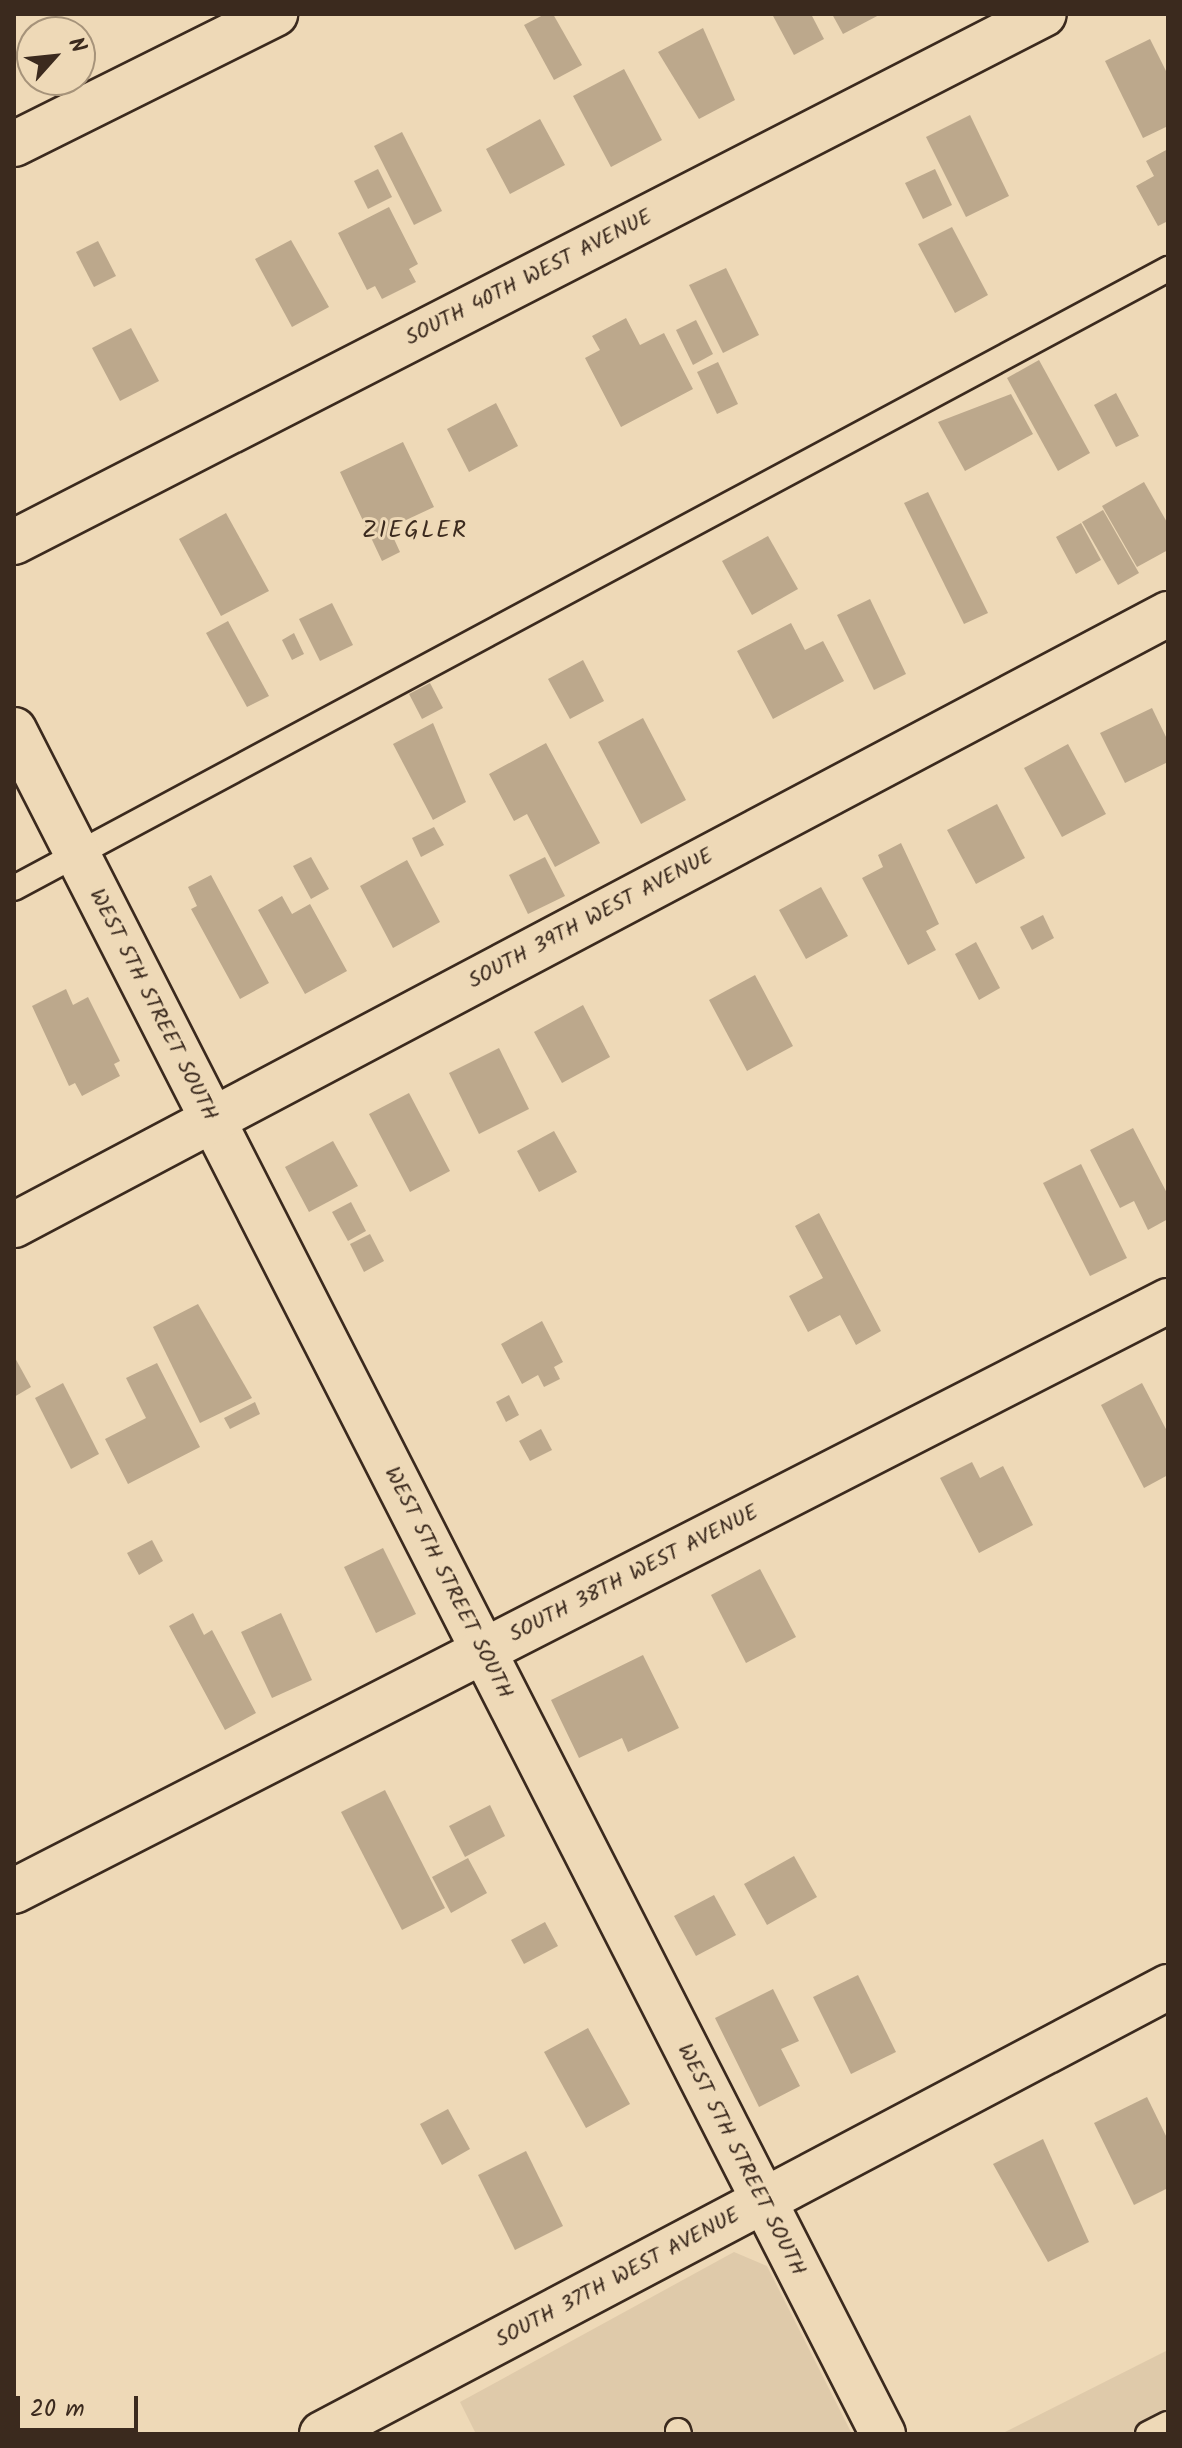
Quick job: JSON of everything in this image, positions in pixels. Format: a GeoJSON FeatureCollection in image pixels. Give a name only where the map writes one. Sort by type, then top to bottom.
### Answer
{"type":"FeatureCollection","features":[{"type":"Feature","properties":{"kind":"street"},"geometry":{"type":"LineString","coordinates":[[14,144],[275,14]]}},
{"type":"Feature","properties":{"kind":"street","name":"SOUTH 40TH WEST AVENUE"},"geometry":{"type":"LineString","coordinates":[[14,542],[1044,14]]}},
{"type":"Feature","properties":{"kind":"street","name":"SOUTH 39TH WEST AVENUE"},"geometry":{"type":"LineString","coordinates":[[14,1225],[1168,614]]}},
{"type":"Feature","properties":{"kind":"street","name":"WEST 5TH STREET SOUTH"},"geometry":{"type":"LineString","coordinates":[[14,730],[883,2434]]}},
{"type":"Feature","properties":{"kind":"street","name":"SOUTH 38TH WEST AVENUE"},"geometry":{"type":"LineString","coordinates":[[14,1891],[1168,1301]]}},
{"type":"Feature","properties":{"kind":"street","name":"SOUTH 37TH WEST AVENUE"},"geometry":{"type":"LineString","coordinates":[[322,2434],[1168,1987]]}},
{"type":"Feature","properties":{"kind":"lane"},"geometry":{"type":"LineString","coordinates":[[14,888],[362,708],[1168,269]]}},
{"type":"Feature","properties":{"kind":"lane"},"geometry":{"type":"LineString","coordinates":[[1148,2434],[1168,2424]]}},
{"type":"Feature","properties":{"kind":"shaded area"},"geometry":{"type":"Polygon","coordinates":[[[734,2252],[767,2266],[852,2434],[476,2434],[460,2402],[734,2252]]]}},
{"type":"Feature","properties":{"kind":"shaded area"},"geometry":{"type":"Polygon","coordinates":[[[1168,2350],[1168,2434],[1001,2434],[1168,2350]]]}},
{"type":"Feature","properties":{"kind":"building"},"geometry":{"type":"Polygon","coordinates":[[[545,14],[553,14],[582,65],[554,80],[524,25],[545,14]]]}},
{"type":"Feature","properties":{"kind":"building"},"geometry":{"type":"Polygon","coordinates":[[[772,14],[811,14],[824,39],[794,55],[772,14]]]}},
{"type":"Feature","properties":{"kind":"building"},"geometry":{"type":"Polygon","coordinates":[[[832,14],[881,14],[843,34],[832,14]]]}},
{"type":"Feature","properties":{"kind":"building"},"geometry":{"type":"Polygon","coordinates":[[[703,28],[735,100],[699,119],[658,52],[703,28]]]}},
{"type":"Feature","properties":{"kind":"building"},"geometry":{"type":"Polygon","coordinates":[[[1150,39],[1168,75],[1168,126],[1143,138],[1105,61],[1150,39]]]}},
{"type":"Feature","properties":{"kind":"building"},"geometry":{"type":"Polygon","coordinates":[[[624,69],[662,140],[611,167],[573,96],[624,69]]]}},
{"type":"Feature","properties":{"kind":"building"},"geometry":{"type":"Polygon","coordinates":[[[970,115],[1009,196],[966,217],[926,137],[970,115]]]}},
{"type":"Feature","properties":{"kind":"building"},"geometry":{"type":"Polygon","coordinates":[[[540,119],[565,165],[510,194],[486,149],[540,119]]]}},
{"type":"Feature","properties":{"kind":"building"},"geometry":{"type":"Polygon","coordinates":[[[402,132],[442,211],[414,225],[374,146],[402,132]]]}},
{"type":"Feature","properties":{"kind":"building"},"geometry":{"type":"Polygon","coordinates":[[[1168,149],[1168,221],[1158,226],[1136,186],[1154,176],[1146,161],[1168,149]]]}},
{"type":"Feature","properties":{"kind":"building"},"geometry":{"type":"Polygon","coordinates":[[[378,169],[392,197],[368,209],[354,181],[378,169]]]}},
{"type":"Feature","properties":{"kind":"building"},"geometry":{"type":"Polygon","coordinates":[[[935,169],[952,205],[923,219],[905,183],[935,169]]]}},
{"type":"Feature","properties":{"kind":"building"},"geometry":{"type":"Polygon","coordinates":[[[389,207],[418,264],[409,269],[416,282],[382,299],[375,286],[367,290],[338,233],[389,207]]]}},
{"type":"Feature","properties":{"kind":"building"},"geometry":{"type":"Polygon","coordinates":[[[952,227],[988,295],[955,313],[918,244],[952,227]]]}},
{"type":"Feature","properties":{"kind":"building"},"geometry":{"type":"Polygon","coordinates":[[[291,240],[329,307],[292,327],[255,259],[291,240]]]}},
{"type":"Feature","properties":{"kind":"building"},"geometry":{"type":"Polygon","coordinates":[[[98,241],[116,276],[94,287],[76,252],[98,241]]]}},
{"type":"Feature","properties":{"kind":"building"},"geometry":{"type":"Polygon","coordinates":[[[726,268],[759,335],[723,353],[689,285],[726,268]]]}},
{"type":"Feature","properties":{"kind":"building"},"geometry":{"type":"Polygon","coordinates":[[[626,318],[640,345],[664,333],[693,389],[621,427],[585,358],[600,350],[592,336],[626,318]]]}},
{"type":"Feature","properties":{"kind":"building"},"geometry":{"type":"Polygon","coordinates":[[[696,320],[713,354],[693,365],[676,330],[696,320]]]}},
{"type":"Feature","properties":{"kind":"building"},"geometry":{"type":"Polygon","coordinates":[[[131,328],[159,381],[120,401],[92,348],[131,328]]]}},
{"type":"Feature","properties":{"kind":"building"},"geometry":{"type":"Polygon","coordinates":[[[1039,360],[1090,453],[1058,471],[1007,378],[1039,360]]]}},
{"type":"Feature","properties":{"kind":"building"},"geometry":{"type":"Polygon","coordinates":[[[718,362],[738,404],[717,414],[697,372],[718,362]]]}},
{"type":"Feature","properties":{"kind":"building"},"geometry":{"type":"Polygon","coordinates":[[[1116,393],[1139,436],[1116,447],[1094,405],[1116,393]]]}},
{"type":"Feature","properties":{"kind":"building"},"geometry":{"type":"Polygon","coordinates":[[[1011,394],[1033,434],[965,471],[938,422],[1011,394]]]}},
{"type":"Feature","properties":{"kind":"building"},"geometry":{"type":"Polygon","coordinates":[[[496,403],[518,446],[469,472],[447,429],[496,403]]]}},
{"type":"Feature","properties":{"kind":"building"},"geometry":{"type":"Polygon","coordinates":[[[403,442],[434,507],[389,528],[400,552],[382,561],[340,472],[403,442]]]}},
{"type":"Feature","properties":{"kind":"building"},"geometry":{"type":"Polygon","coordinates":[[[1144,482],[1168,524],[1168,550],[1137,567],[1102,506],[1144,482]]]}},
{"type":"Feature","properties":{"kind":"building"},"geometry":{"type":"Polygon","coordinates":[[[928,492],[988,613],[964,624],[904,503],[928,492]]]}},
{"type":"Feature","properties":{"kind":"building"},"geometry":{"type":"Polygon","coordinates":[[[1103,510],[1139,573],[1118,585],[1082,522],[1103,510]]]}},
{"type":"Feature","properties":{"kind":"building"},"geometry":{"type":"Polygon","coordinates":[[[226,513],[269,591],[221,616],[179,539],[226,513]]]}},
{"type":"Feature","properties":{"kind":"building"},"geometry":{"type":"Polygon","coordinates":[[[1081,523],[1101,560],[1076,574],[1056,537],[1081,523]]]}},
{"type":"Feature","properties":{"kind":"building"},"geometry":{"type":"Polygon","coordinates":[[[768,536],[798,589],[752,615],[722,561],[768,536]]]}},
{"type":"Feature","properties":{"kind":"building"},"geometry":{"type":"Polygon","coordinates":[[[870,599],[906,674],[874,690],[837,615],[870,599]]]}},
{"type":"Feature","properties":{"kind":"building"},"geometry":{"type":"Polygon","coordinates":[[[332,603],[353,645],[320,661],[299,619],[332,603]]]}},
{"type":"Feature","properties":{"kind":"building"},"geometry":{"type":"Polygon","coordinates":[[[228,621],[269,696],[247,707],[206,633],[228,621]]]}},
{"type":"Feature","properties":{"kind":"building"},"geometry":{"type":"Polygon","coordinates":[[[791,623],[805,650],[823,641],[844,681],[773,719],[737,651],[791,623]]]}},
{"type":"Feature","properties":{"kind":"building"},"geometry":{"type":"Polygon","coordinates":[[[294,633],[304,654],[292,660],[282,640],[294,633]]]}},
{"type":"Feature","properties":{"kind":"building"},"geometry":{"type":"Polygon","coordinates":[[[583,660],[604,701],[570,719],[548,679],[583,660]]]}},
{"type":"Feature","properties":{"kind":"building"},"geometry":{"type":"Polygon","coordinates":[[[430,683],[443,708],[422,719],[409,694],[430,683]]]}},
{"type":"Feature","properties":{"kind":"building"},"geometry":{"type":"Polygon","coordinates":[[[1152,708],[1168,741],[1168,762],[1125,783],[1100,733],[1152,708]]]}},
{"type":"Feature","properties":{"kind":"building"},"geometry":{"type":"Polygon","coordinates":[[[643,718],[686,800],[641,824],[598,742],[643,718]]]}},
{"type":"Feature","properties":{"kind":"building"},"geometry":{"type":"Polygon","coordinates":[[[433,723],[466,802],[433,820],[393,744],[433,723]]]}},
{"type":"Feature","properties":{"kind":"building"},"geometry":{"type":"Polygon","coordinates":[[[546,743],[600,843],[555,867],[527,814],[514,821],[489,774],[546,743]]]}},
{"type":"Feature","properties":{"kind":"building"},"geometry":{"type":"Polygon","coordinates":[[[1068,744],[1106,814],[1062,837],[1024,768],[1068,744]]]}},
{"type":"Feature","properties":{"kind":"building"},"geometry":{"type":"Polygon","coordinates":[[[997,804],[1025,858],[976,884],[947,830],[997,804]]]}},
{"type":"Feature","properties":{"kind":"building"},"geometry":{"type":"Polygon","coordinates":[[[434,827],[444,845],[421,857],[412,838],[434,827]]]}},
{"type":"Feature","properties":{"kind":"building"},"geometry":{"type":"Polygon","coordinates":[[[901,843],[939,924],[926,931],[936,950],[908,965],[862,878],[883,867],[878,855],[901,843]]]}},
{"type":"Feature","properties":{"kind":"building"},"geometry":{"type":"Polygon","coordinates":[[[311,857],[329,889],[311,899],[293,866],[311,857]]]}},
{"type":"Feature","properties":{"kind":"building"},"geometry":{"type":"Polygon","coordinates":[[[545,857],[565,896],[528,914],[509,875],[545,857]]]}},
{"type":"Feature","properties":{"kind":"building"},"geometry":{"type":"Polygon","coordinates":[[[407,860],[440,922],[393,948],[360,886],[407,860]]]}},
{"type":"Feature","properties":{"kind":"building"},"geometry":{"type":"Polygon","coordinates":[[[211,875],[269,983],[240,999],[191,909],[197,906],[188,887],[211,875]]]}},
{"type":"Feature","properties":{"kind":"building"},"geometry":{"type":"Polygon","coordinates":[[[821,887],[848,936],[806,959],[779,910],[821,887]]]}},
{"type":"Feature","properties":{"kind":"building"},"geometry":{"type":"Polygon","coordinates":[[[282,896],[292,914],[310,904],[347,971],[305,994],[258,910],[282,896]]]}},
{"type":"Feature","properties":{"kind":"building"},"geometry":{"type":"Polygon","coordinates":[[[1043,915],[1054,938],[1032,950],[1020,927],[1043,915]]]}},
{"type":"Feature","properties":{"kind":"building"},"geometry":{"type":"Polygon","coordinates":[[[976,942],[1000,988],[979,1000],[955,954],[976,942]]]}},
{"type":"Feature","properties":{"kind":"building"},"geometry":{"type":"Polygon","coordinates":[[[755,975],[793,1046],[747,1071],[709,1000],[755,975]]]}},
{"type":"Feature","properties":{"kind":"building"},"geometry":{"type":"Polygon","coordinates":[[[66,989],[73,1005],[88,997],[120,1061],[114,1064],[120,1076],[82,1096],[75,1083],[69,1086],[32,1006],[66,989]]]}},
{"type":"Feature","properties":{"kind":"building"},"geometry":{"type":"Polygon","coordinates":[[[583,1005],[610,1057],[562,1083],[534,1032],[583,1005]]]}},
{"type":"Feature","properties":{"kind":"building"},"geometry":{"type":"Polygon","coordinates":[[[499,1048],[529,1109],[479,1134],[449,1073],[499,1048]]]}},
{"type":"Feature","properties":{"kind":"building"},"geometry":{"type":"Polygon","coordinates":[[[409,1093],[450,1171],[410,1192],[369,1114],[409,1093]]]}},
{"type":"Feature","properties":{"kind":"building"},"geometry":{"type":"Polygon","coordinates":[[[1133,1128],[1168,1195],[1168,1219],[1148,1230],[1134,1201],[1120,1208],[1090,1150],[1133,1128]]]}},
{"type":"Feature","properties":{"kind":"building"},"geometry":{"type":"Polygon","coordinates":[[[554,1131],[577,1172],[539,1192],[517,1151],[554,1131]]]}},
{"type":"Feature","properties":{"kind":"building"},"geometry":{"type":"Polygon","coordinates":[[[333,1141],[358,1186],[309,1212],[285,1167],[333,1141]]]}},
{"type":"Feature","properties":{"kind":"building"},"geometry":{"type":"Polygon","coordinates":[[[1081,1164],[1127,1258],[1090,1276],[1043,1183],[1081,1164]]]}},
{"type":"Feature","properties":{"kind":"building"},"geometry":{"type":"Polygon","coordinates":[[[351,1202],[366,1231],[348,1241],[332,1212],[351,1202]]]}},
{"type":"Feature","properties":{"kind":"building"},"geometry":{"type":"Polygon","coordinates":[[[819,1213],[881,1331],[856,1345],[840,1315],[808,1332],[789,1296],[823,1278],[795,1226],[819,1213]]]}},
{"type":"Feature","properties":{"kind":"building"},"geometry":{"type":"Polygon","coordinates":[[[370,1234],[384,1261],[364,1272],[350,1244],[370,1234]]]}},
{"type":"Feature","properties":{"kind":"building"},"geometry":{"type":"Polygon","coordinates":[[[198,1304],[252,1398],[200,1423],[153,1327],[198,1304]]]}},
{"type":"Feature","properties":{"kind":"building"},"geometry":{"type":"Polygon","coordinates":[[[542,1321],[563,1362],[554,1367],[560,1379],[544,1387],[538,1375],[522,1384],[501,1344],[542,1321]]]}},
{"type":"Feature","properties":{"kind":"building"},"geometry":{"type":"Polygon","coordinates":[[[14,1356],[31,1387],[14,1397],[14,1356]]]}},
{"type":"Feature","properties":{"kind":"building"},"geometry":{"type":"Polygon","coordinates":[[[157,1363],[200,1447],[128,1484],[105,1439],[146,1418],[126,1378],[157,1363]]]}},
{"type":"Feature","properties":{"kind":"building"},"geometry":{"type":"Polygon","coordinates":[[[63,1383],[99,1454],[71,1469],[35,1398],[63,1383]]]}},
{"type":"Feature","properties":{"kind":"building"},"geometry":{"type":"Polygon","coordinates":[[[1142,1383],[1168,1433],[1168,1475],[1144,1488],[1101,1405],[1142,1383]]]}},
{"type":"Feature","properties":{"kind":"building"},"geometry":{"type":"Polygon","coordinates":[[[509,1395],[519,1415],[506,1422],[496,1402],[509,1395]]]}},
{"type":"Feature","properties":{"kind":"building"},"geometry":{"type":"Polygon","coordinates":[[[255,1402],[260,1414],[230,1429],[224,1418],[255,1402]]]}},
{"type":"Feature","properties":{"kind":"building"},"geometry":{"type":"Polygon","coordinates":[[[541,1429],[552,1450],[530,1461],[519,1441],[541,1429]]]}},
{"type":"Feature","properties":{"kind":"building"},"geometry":{"type":"Polygon","coordinates":[[[972,1462],[980,1478],[1003,1466],[1033,1525],[979,1553],[940,1478],[972,1462]]]}},
{"type":"Feature","properties":{"kind":"building"},"geometry":{"type":"Polygon","coordinates":[[[152,1540],[163,1561],[139,1575],[127,1553],[152,1540]]]}},
{"type":"Feature","properties":{"kind":"building"},"geometry":{"type":"Polygon","coordinates":[[[383,1548],[416,1614],[376,1633],[344,1567],[383,1548]]]}},
{"type":"Feature","properties":{"kind":"building"},"geometry":{"type":"Polygon","coordinates":[[[760,1569],[796,1637],[746,1663],[711,1595],[760,1569]]]}},
{"type":"Feature","properties":{"kind":"building"},"geometry":{"type":"Polygon","coordinates":[[[193,1613],[204,1635],[212,1630],[256,1713],[225,1730],[169,1626],[193,1613]]]}},
{"type":"Feature","properties":{"kind":"building"},"geometry":{"type":"Polygon","coordinates":[[[281,1613],[312,1680],[272,1698],[241,1632],[281,1613]]]}},
{"type":"Feature","properties":{"kind":"building"},"geometry":{"type":"Polygon","coordinates":[[[643,1655],[679,1728],[628,1752],[622,1738],[579,1758],[551,1700],[643,1655]]]}},
{"type":"Feature","properties":{"kind":"building"},"geometry":{"type":"Polygon","coordinates":[[[385,1790],[445,1908],[402,1930],[341,1812],[385,1790]]]}},
{"type":"Feature","properties":{"kind":"building"},"geometry":{"type":"Polygon","coordinates":[[[490,1805],[505,1836],[465,1857],[449,1826],[490,1805]]]}},
{"type":"Feature","properties":{"kind":"building"},"geometry":{"type":"Polygon","coordinates":[[[794,1856],[817,1897],[767,1925],[744,1884],[794,1856]]]}},
{"type":"Feature","properties":{"kind":"building"},"geometry":{"type":"Polygon","coordinates":[[[468,1858],[487,1893],[451,1913],[432,1877],[468,1858]]]}},
{"type":"Feature","properties":{"kind":"building"},"geometry":{"type":"Polygon","coordinates":[[[714,1895],[736,1935],[696,1956],[674,1916],[714,1895]]]}},
{"type":"Feature","properties":{"kind":"building"},"geometry":{"type":"Polygon","coordinates":[[[545,1922],[558,1946],[524,1964],[511,1940],[545,1922]]]}},
{"type":"Feature","properties":{"kind":"building"},"geometry":{"type":"Polygon","coordinates":[[[858,1975],[896,2052],[851,2074],[813,1997],[858,1975]]]}},
{"type":"Feature","properties":{"kind":"building"},"geometry":{"type":"Polygon","coordinates":[[[773,1989],[799,2041],[781,2049],[800,2086],[759,2107],[715,2018],[773,1989]]]}},
{"type":"Feature","properties":{"kind":"building"},"geometry":{"type":"Polygon","coordinates":[[[588,2028],[630,2104],[586,2128],[544,2052],[588,2028]]]}},
{"type":"Feature","properties":{"kind":"building"},"geometry":{"type":"Polygon","coordinates":[[[1147,2097],[1168,2140],[1168,2188],[1134,2205],[1094,2123],[1147,2097]]]}},
{"type":"Feature","properties":{"kind":"building"},"geometry":{"type":"Polygon","coordinates":[[[448,2109],[470,2149],[442,2165],[420,2124],[448,2109]]]}},
{"type":"Feature","properties":{"kind":"building"},"geometry":{"type":"Polygon","coordinates":[[[1043,2139],[1089,2242],[1048,2262],[993,2164],[1043,2139]]]}},
{"type":"Feature","properties":{"kind":"building"},"geometry":{"type":"Polygon","coordinates":[[[526,2151],[563,2226],[515,2250],[478,2175],[526,2151]]]}},
{"type":"Feature","properties":{"kind":"district","name":"ZIEGLER"},"geometry":{"type":"Point","coordinates":[415,531]}}]}
